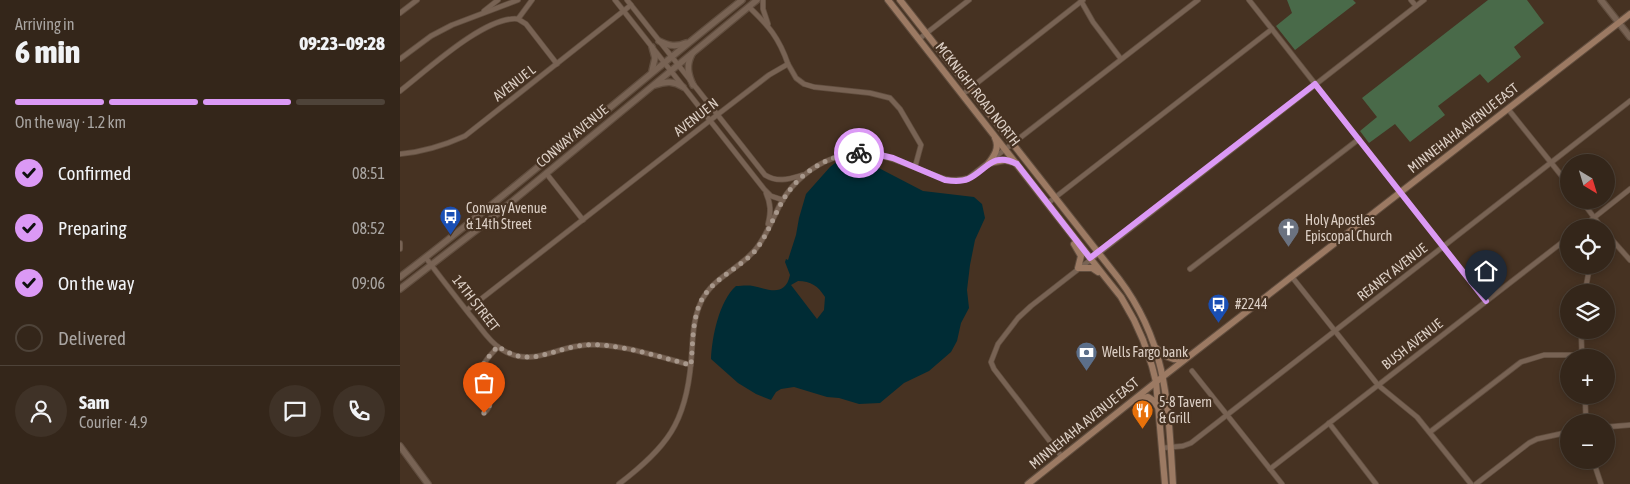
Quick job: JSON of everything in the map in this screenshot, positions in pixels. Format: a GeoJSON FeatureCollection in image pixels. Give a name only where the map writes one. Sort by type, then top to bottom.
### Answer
{"type":"FeatureCollection","features":[{"type":"Feature","properties":{"kind":"main road","name":"MCKNIGHT ROAD NORTH"},"geometry":{"type":"LineString","coordinates":[[888,0],[1126,305],[1137,325],[1156,382],[1165,484]]}},
{"type":"Feature","properties":{"kind":"main road","name":"MCKNIGHT ROAD NORTH"},"geometry":{"type":"LineString","coordinates":[[900,0],[1133,299],[1155,347],[1163,377],[1173,484]]}},
{"type":"Feature","properties":{"kind":"main road","name":"MINNEHAHA AVENUE EAST"},"geometry":{"type":"LineString","coordinates":[[1028,484],[1156,382],[1630,14]]}},
{"type":"Feature","properties":{"kind":"main road"},"geometry":{"type":"LineString","coordinates":[[988,164],[994,157],[997,142],[992,132]]}},
{"type":"Feature","properties":{"kind":"main road"},"geometry":{"type":"LineString","coordinates":[[988,164],[1005,160],[1017,164]]}},
{"type":"Feature","properties":{"kind":"main road"},"geometry":{"type":"LineString","coordinates":[[1068,229],[1071,239],[1081,256],[1078,268],[1092,268],[1106,277]]}},
{"type":"Feature","properties":{"kind":"main road"},"geometry":{"type":"LineString","coordinates":[[1155,347],[1171,359],[1186,359]]}},
{"type":"Feature","properties":{"kind":"main road"},"geometry":{"type":"LineString","coordinates":[[1131,402],[1148,397],[1158,407]]}},
{"type":"Feature","properties":{"kind":"street"},"geometry":{"type":"LineString","coordinates":[[400,13],[417,0]]}},
{"type":"Feature","properties":{"kind":"street"},"geometry":{"type":"LineString","coordinates":[[479,15],[498,0]]}},
{"type":"Feature","properties":{"kind":"street"},"geometry":{"type":"LineString","coordinates":[[400,59],[431,36],[452,25],[518,0]]}},
{"type":"Feature","properties":{"kind":"street"},"geometry":{"type":"LineString","coordinates":[[518,19],[532,0]]}},
{"type":"Feature","properties":{"kind":"street"},"geometry":{"type":"LineString","coordinates":[[615,0],[764,189],[771,196],[782,200]]}},
{"type":"Feature","properties":{"kind":"street"},"geometry":{"type":"LineString","coordinates":[[627,0],[765,175],[771,179],[780,180],[805,175]]}},
{"type":"Feature","properties":{"kind":"street","name":"CONWAY AVENUE"},"geometry":{"type":"LineString","coordinates":[[400,277],[426,258],[742,0]]}},
{"type":"Feature","properties":{"kind":"street"},"geometry":{"type":"LineString","coordinates":[[763,0],[768,25]]}},
{"type":"Feature","properties":{"kind":"street"},"geometry":{"type":"LineString","coordinates":[[919,39],[969,0]]}},
{"type":"Feature","properties":{"kind":"street"},"geometry":{"type":"LineString","coordinates":[[619,484],[651,458],[672,432],[681,414],[687,395],[695,322],[701,302],[713,285],[754,252],[782,200],[792,186],[805,175],[818,165],[833,158],[858,153],[884,156],[945,180],[960,181],[975,175],[1198,0]]}},
{"type":"Feature","properties":{"kind":"street"},"geometry":{"type":"LineString","coordinates":[[1249,0],[1486,301]]}},
{"type":"Feature","properties":{"kind":"street"},"geometry":{"type":"LineString","coordinates":[[1411,0],[1416,6]]}},
{"type":"Feature","properties":{"kind":"street"},"geometry":{"type":"LineString","coordinates":[[1062,457],[997,375],[991,362],[998,344],[1018,318],[1090,258],[1424,0]]}},
{"type":"Feature","properties":{"kind":"street"},"geometry":{"type":"LineString","coordinates":[[1601,0],[1630,37]]}},
{"type":"Feature","properties":{"kind":"street","name":"CONWAY AVENUE"},"geometry":{"type":"LineString","coordinates":[[400,289],[546,173],[755,1]]}},
{"type":"Feature","properties":{"kind":"street"},"geometry":{"type":"LineString","coordinates":[[962,94],[1081,1],[1093,22],[1121,59]]}},
{"type":"Feature","properties":{"kind":"street","name":"AVENUE L"},"geometry":{"type":"LineString","coordinates":[[400,154],[418,152],[465,136],[631,5]]}},
{"type":"Feature","properties":{"kind":"street"},"geometry":{"type":"LineString","coordinates":[[749,7],[768,25],[782,47],[788,64],[796,78],[804,84],[870,93],[890,98],[900,109],[921,145],[915,168]]}},
{"type":"Feature","properties":{"kind":"street"},"geometry":{"type":"LineString","coordinates":[[400,91],[476,33],[509,19],[518,19],[526,24],[557,64]]}},
{"type":"Feature","properties":{"kind":"street"},"geometry":{"type":"LineString","coordinates":[[1048,203],[1272,30]]}},
{"type":"Feature","properties":{"kind":"street"},"geometry":{"type":"LineString","coordinates":[[659,41],[671,46],[677,46],[692,40]]}},
{"type":"Feature","properties":{"kind":"street"},"geometry":{"type":"LineString","coordinates":[[649,75],[654,64],[652,47]]}},
{"type":"Feature","properties":{"kind":"street"},"geometry":{"type":"LineString","coordinates":[[693,85],[688,61],[696,50]]}},
{"type":"Feature","properties":{"kind":"street","name":"AVENUE N"},"geometry":{"type":"LineString","coordinates":[[467,310],[710,120],[769,75],[788,64]]}},
{"type":"Feature","properties":{"kind":"street"},"geometry":{"type":"LineString","coordinates":[[651,87],[664,82],[684,87]]}},
{"type":"Feature","properties":{"kind":"street","name":"REANEY AVENUE"},"geometry":{"type":"LineString","coordinates":[[1162,448],[1187,445],[1630,101]]}},
{"type":"Feature","properties":{"kind":"street"},"geometry":{"type":"LineString","coordinates":[[1508,109],[1560,174]]}},
{"type":"Feature","properties":{"kind":"street"},"geometry":{"type":"LineString","coordinates":[[1190,269],[1359,139]]}},
{"type":"Feature","properties":{"kind":"street"},"geometry":{"type":"LineString","coordinates":[[546,173],[582,220]]}},
{"type":"Feature","properties":{"kind":"street"},"geometry":{"type":"LineString","coordinates":[[764,189],[771,209],[765,234]]}},
{"type":"Feature","properties":{"kind":"street"},"geometry":{"type":"LineString","coordinates":[[1592,219],[1630,189]]}},
{"type":"Feature","properties":{"kind":"street"},"geometry":{"type":"LineString","coordinates":[[1587,209],[1594,217]]}},
{"type":"Feature","properties":{"kind":"street"},"geometry":{"type":"LineString","coordinates":[[1615,243],[1630,260]]}},
{"type":"Feature","properties":{"kind":"street","name":"BUSH AVENUE"},"geometry":{"type":"LineString","coordinates":[[1270,469],[1560,244]]}},
{"type":"Feature","properties":{"kind":"street","name":"14TH STREET"},"geometry":{"type":"LineString","coordinates":[[426,258],[487,336],[511,354],[532,358],[578,346],[599,344],[691,365]]}},
{"type":"Feature","properties":{"kind":"street"},"geometry":{"type":"LineString","coordinates":[[1292,277],[1378,385],[1417,417],[1471,484]]}},
{"type":"Feature","properties":{"kind":"street"},"geometry":{"type":"LineString","coordinates":[[484,413],[490,404],[481,378],[481,369],[498,346]]}},
{"type":"Feature","properties":{"kind":"street"},"geometry":{"type":"LineString","coordinates":[[1430,432],[1521,362],[1544,355],[1560,355]]}},
{"type":"Feature","properties":{"kind":"street"},"geometry":{"type":"LineString","coordinates":[[1192,370],[1282,484]]}},
{"type":"Feature","properties":{"kind":"street"},"geometry":{"type":"LineString","coordinates":[[1329,423],[1376,484]]}},
{"type":"Feature","properties":{"kind":"street"},"geometry":{"type":"LineString","coordinates":[[1615,426],[1630,425]]}},
{"type":"Feature","properties":{"kind":"street"},"geometry":{"type":"LineString","coordinates":[[1476,484],[1529,443],[1560,434]]}},
{"type":"Feature","properties":{"kind":"street"},"geometry":{"type":"LineString","coordinates":[[400,446],[428,484]]}},
{"type":"Feature","properties":{"kind":"street"},"geometry":{"type":"LineString","coordinates":[[1055,449],[1055,463]]}},
{"type":"Feature","properties":{"kind":"street"},"geometry":{"type":"LineString","coordinates":[[1597,469],[1601,484]]}},
{"type":"Feature","properties":{"kind":"green space"},"geometry":{"type":"Polygon","coordinates":[[[1287,0],[1353,0],[1356,3],[1295,50],[1276,26],[1292,13],[1287,0]]]}},
{"type":"Feature","properties":{"kind":"green space"},"geometry":{"type":"Polygon","coordinates":[[[1488,0],[1527,0],[1544,23],[1514,47],[1521,57],[1488,83],[1480,74],[1438,106],[1445,115],[1410,142],[1395,124],[1369,143],[1360,131],[1377,117],[1362,98],[1488,0]]]}},
{"type":"Feature","properties":{"kind":"water"},"geometry":{"type":"Polygon","coordinates":[[[844,156],[864,158],[871,164],[923,191],[974,197],[982,204],[985,218],[975,240],[970,265],[967,290],[969,308],[961,323],[957,341],[951,352],[929,371],[904,383],[880,403],[859,404],[794,387],[781,389],[776,392],[771,400],[756,394],[738,383],[711,359],[717,320],[725,301],[736,286],[751,286],[775,290],[784,287],[788,282],[790,275],[785,262],[786,259],[788,260],[796,235],[806,194],[830,167],[844,156]],[[798,281],[791,285],[817,319],[824,310],[825,297],[814,285],[798,281]]]}},
{"type":"Feature","properties":{"kind":"way so far"},"geometry":{"type":"LineString","coordinates":[[484,413],[490,404],[482,382],[481,369],[498,346],[511,354],[532,358],[566,348],[599,344],[691,365],[697,312],[706,293],[721,278],[754,252],[782,200],[798,180],[826,161],[859,153]]}},
{"type":"Feature","properties":{"kind":"place","name":"Conway Avenue & 14th Street"},"geometry":{"type":"Point","coordinates":[450,235]}},
{"type":"Feature","properties":{"kind":"place","name":"Holy Apostles Episcopal Church"},"geometry":{"type":"Point","coordinates":[1289,247]}},
{"type":"Feature","properties":{"kind":"place","name":"#2244"},"geometry":{"type":"Point","coordinates":[1219,323]}},
{"type":"Feature","properties":{"kind":"place","name":"Wells Fargo bank"},"geometry":{"type":"Point","coordinates":[1086,371]}},
{"type":"Feature","properties":{"kind":"place","name":"5-8 Tavern & Grill"},"geometry":{"type":"Point","coordinates":[1143,429]}},
{"type":"Feature","properties":{"kind":"route"},"geometry":{"type":"LineString","coordinates":[[859,153],[893,158],[951,181],[960,181],[968,178],[975,175],[988,164],[1001,160],[1014,162],[1090,258],[1315,84],[1486,301]]}}]}
